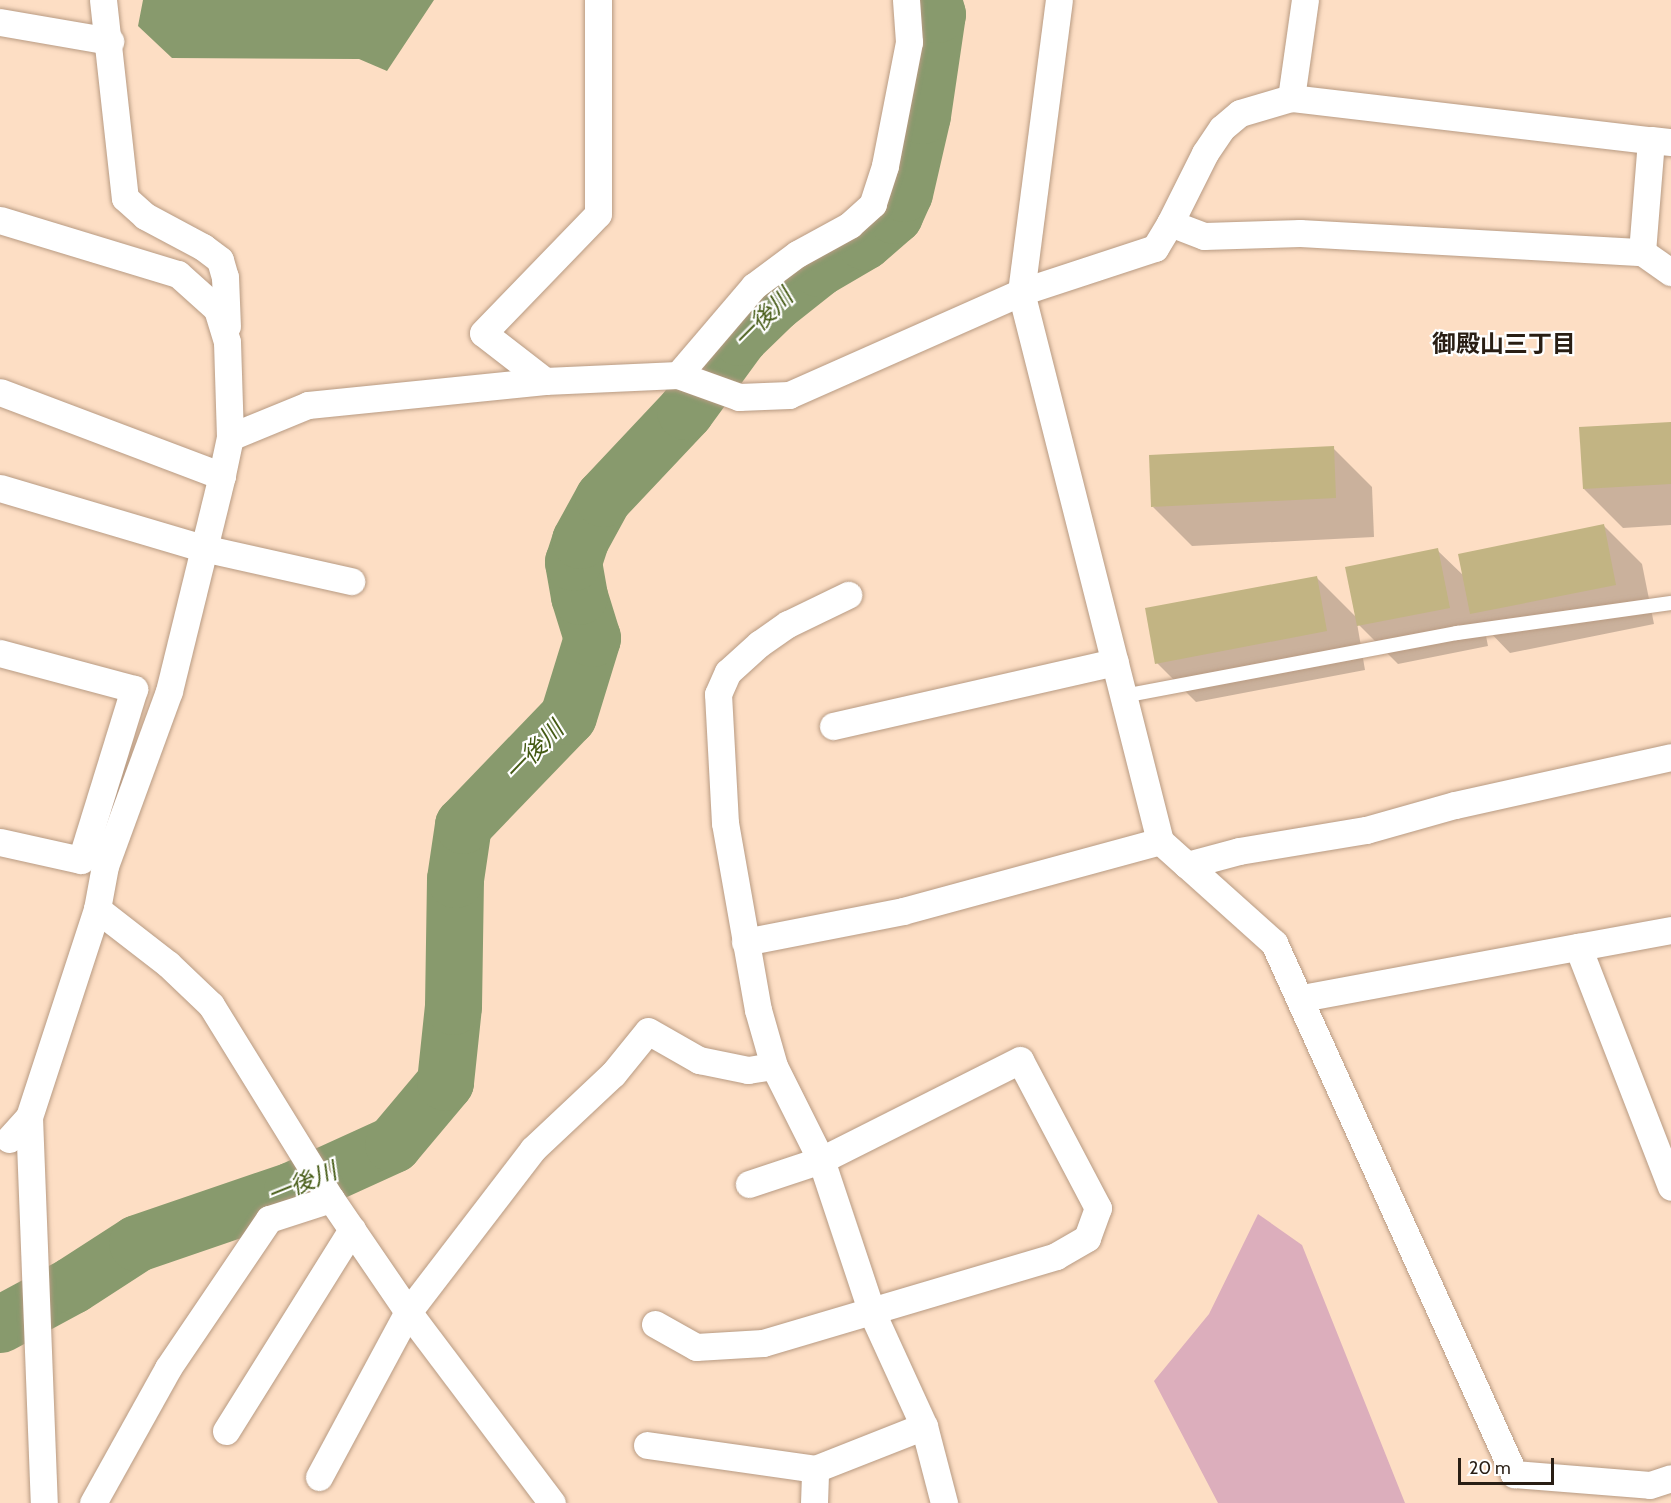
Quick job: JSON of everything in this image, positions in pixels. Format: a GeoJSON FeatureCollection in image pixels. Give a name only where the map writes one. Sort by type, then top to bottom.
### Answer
{"type":"FeatureCollection","features":[{"type":"Feature","properties":{"kind":"street"},"geometry":{"type":"LineString","coordinates":[[93,863],[169,691],[230,437],[225,277],[220,260],[203,247],[145,216],[125,198],[110,41],[103,0]]}},
{"type":"Feature","properties":{"kind":"street"},"geometry":{"type":"LineString","coordinates":[[545,381],[483,333],[598,214],[598,0]]}},
{"type":"Feature","properties":{"kind":"street"},"geometry":{"type":"LineString","coordinates":[[678,375],[754,286],[797,254],[850,225],[873,204],[885,166],[909,42],[906,0]]}},
{"type":"Feature","properties":{"kind":"street"},"geometry":{"type":"LineString","coordinates":[[1059,0],[1021,292],[1160,841],[1274,943],[1302,998],[1514,1474],[1650,1485],[1671,1478]]}},
{"type":"Feature","properties":{"kind":"street"},"geometry":{"type":"LineString","coordinates":[[1291,98],[1305,0]]}},
{"type":"Feature","properties":{"kind":"street"},"geometry":{"type":"LineString","coordinates":[[0,22],[110,41]]}},
{"type":"Feature","properties":{"kind":"street"},"geometry":{"type":"LineString","coordinates":[[230,437],[308,405],[545,381],[678,375],[739,397],[789,395],[1021,292],[1155,248],[1205,153],[1222,128],[1240,113],[1291,98],[1661,141],[1642,252]]}},
{"type":"Feature","properties":{"kind":"street"},"geometry":{"type":"LineString","coordinates":[[0,220],[177,274],[217,309],[227,342]]}},
{"type":"Feature","properties":{"kind":"street"},"geometry":{"type":"LineString","coordinates":[[1170,223],[1204,236],[1312,233],[1642,252],[1671,272]]}},
{"type":"Feature","properties":{"kind":"street"},"geometry":{"type":"LineString","coordinates":[[0,392],[222,476]]}},
{"type":"Feature","properties":{"kind":"street"},"geometry":{"type":"LineString","coordinates":[[0,488],[203,548],[351,581]]}},
{"type":"Feature","properties":{"kind":"street"},"geometry":{"type":"LineString","coordinates":[[848,596],[788,624],[759,644],[719,683],[725,823],[745,942],[774,1066],[822,1160],[872,1310],[924,1426],[944,1503]]}},
{"type":"Feature","properties":{"kind":"street"},"geometry":{"type":"LineString","coordinates":[[0,653],[134,689],[93,863],[97,909],[29,1117],[40,1327],[44,1503]]}},
{"type":"Feature","properties":{"kind":"street"},"geometry":{"type":"LineString","coordinates":[[833,726],[1115,662]]}},
{"type":"Feature","properties":{"kind":"street"},"geometry":{"type":"LineString","coordinates":[[1187,865],[1239,851],[1366,830],[1455,805],[1671,757]]}},
{"type":"Feature","properties":{"kind":"street"},"geometry":{"type":"LineString","coordinates":[[745,942],[903,911],[1160,841]]}},
{"type":"Feature","properties":{"kind":"street"},"geometry":{"type":"LineString","coordinates":[[0,842],[93,863]]}},
{"type":"Feature","properties":{"kind":"street"},"geometry":{"type":"LineString","coordinates":[[97,909],[168,964],[211,1005],[330,1196],[408,1312],[552,1503]]}},
{"type":"Feature","properties":{"kind":"street"},"geometry":{"type":"LineString","coordinates":[[1302,998],[1671,930]]}},
{"type":"Feature","properties":{"kind":"street"},"geometry":{"type":"LineString","coordinates":[[1578,947],[1671,1187]]}},
{"type":"Feature","properties":{"kind":"street"},"geometry":{"type":"LineString","coordinates":[[319,1477],[408,1312],[532,1149],[613,1074],[648,1031],[678,1051],[708,1062],[748,1070],[774,1066]]}},
{"type":"Feature","properties":{"kind":"street"},"geometry":{"type":"LineString","coordinates":[[655,1324],[696,1347],[763,1343],[1056,1256],[1087,1238],[1098,1208],[1020,1060],[822,1160],[750,1184]]}},
{"type":"Feature","properties":{"kind":"street"},"geometry":{"type":"LineString","coordinates":[[3,1144],[29,1117]]}},
{"type":"Feature","properties":{"kind":"street"},"geometry":{"type":"LineString","coordinates":[[93,1503],[168,1368],[269,1219],[330,1196]]}},
{"type":"Feature","properties":{"kind":"street"},"geometry":{"type":"LineString","coordinates":[[226,1431],[352,1229]]}},
{"type":"Feature","properties":{"kind":"street"},"geometry":{"type":"LineString","coordinates":[[647,1444],[815,1469],[924,1426]]}},
{"type":"Feature","properties":{"kind":"street"},"geometry":{"type":"LineString","coordinates":[[814,1503],[815,1469]]}},
{"type":"Feature","properties":{"kind":"lane"},"geometry":{"type":"LineString","coordinates":[[1123,696],[1457,633],[1671,603]]}},
{"type":"Feature","properties":{"kind":"shaded area"},"geometry":{"type":"Polygon","coordinates":[[[143,0],[434,0],[387,71],[359,59],[172,58],[138,26],[143,0]]]}},
{"type":"Feature","properties":{"kind":"shaded area"},"geometry":{"type":"Polygon","coordinates":[[[1258,1214],[1302,1245],[1405,1503],[1218,1503],[1154,1381],[1209,1314],[1258,1214]]]}},
{"type":"Feature","properties":{"kind":"building"},"geometry":{"type":"Polygon","coordinates":[[[1671,422],[1671,484],[1583,489],[1579,427],[1671,422]]]}},
{"type":"Feature","properties":{"kind":"building"},"geometry":{"type":"Polygon","coordinates":[[[1334,446],[1336,498],[1151,507],[1149,455],[1334,446]]]}},
{"type":"Feature","properties":{"kind":"building"},"geometry":{"type":"Polygon","coordinates":[[[1604,524],[1616,585],[1470,614],[1458,554],[1604,524]]]}},
{"type":"Feature","properties":{"kind":"building"},"geometry":{"type":"Polygon","coordinates":[[[1438,548],[1450,608],[1357,626],[1345,567],[1438,548]]]}},
{"type":"Feature","properties":{"kind":"building"},"geometry":{"type":"Polygon","coordinates":[[[1317,576],[1327,631],[1155,664],[1145,608],[1317,576]]]}},
{"type":"Feature","properties":{"kind":"waterway","name":"一後川"},"geometry":{"type":"LineString","coordinates":[[0,1324],[72,1285],[137,1243],[292,1190],[393,1144],[445,1082],[453,1006],[455,879],[463,825],[568,716],[592,638],[579,596],[573,562],[580,540],[603,498],[685,411],[739,337],[774,303],[818,268],[864,241],[894,215],[904,193],[922,115],[937,14],[933,0]]}},
{"type":"Feature","properties":{"kind":"district","name":"御殿山三丁目"},"geometry":{"type":"Point","coordinates":[1504,344]}}]}
